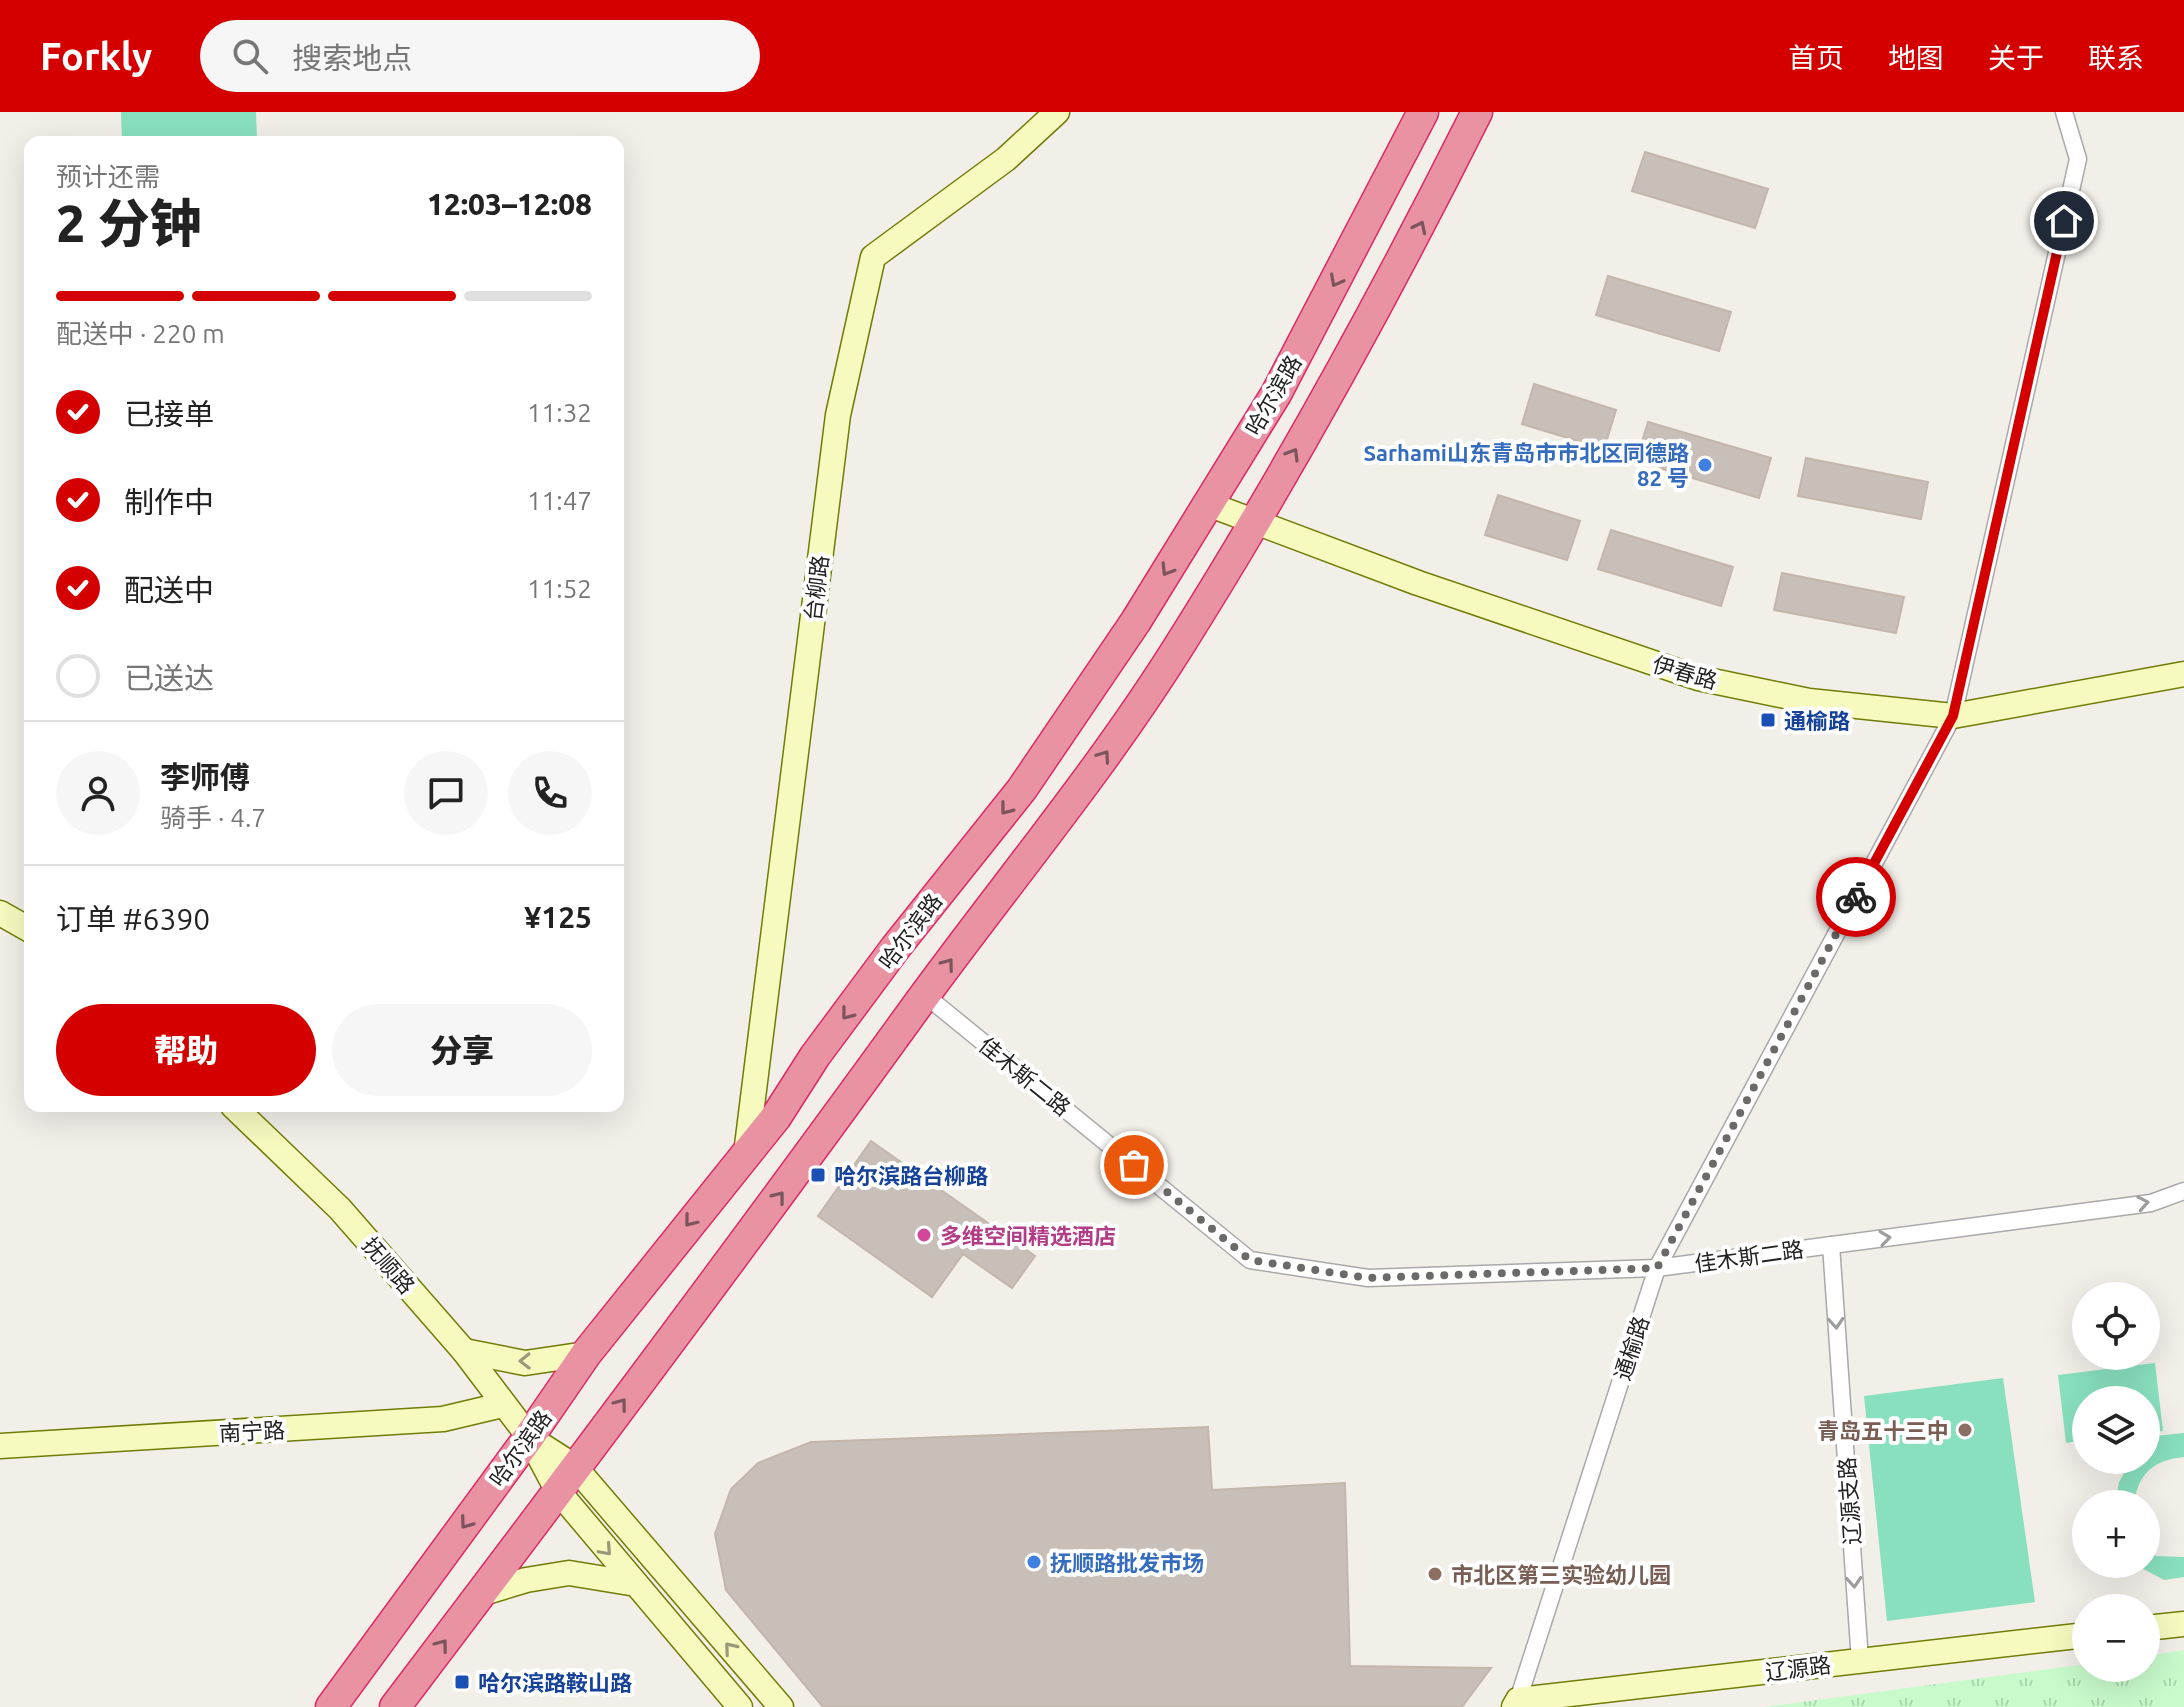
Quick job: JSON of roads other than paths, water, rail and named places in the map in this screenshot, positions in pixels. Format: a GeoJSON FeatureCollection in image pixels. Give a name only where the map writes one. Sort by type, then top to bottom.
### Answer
{"type":"FeatureCollection","features":[{"type":"Feature","properties":{"kind":"highway","name":"哈尔滨路"},"geometry":{"type":"LineString","coordinates":[[331,1707],[586,1354],[746,1154],[896,947],[1022,789],[1136,621],[1276,394],[1423,112]]}},
{"type":"Feature","properties":{"kind":"highway"},"geometry":{"type":"LineString","coordinates":[[395,1707],[807,1161],[925,995],[1088,778],[1178,648],[1399,268],[1477,112]]}},
{"type":"Feature","properties":{"kind":"street","name":"台柳路"},"geometry":{"type":"LineString","coordinates":[[746,1154],[838,415],[873,257],[1006,159],[1057,112]]}},
{"type":"Feature","properties":{"kind":"street","name":"通榆路"},"geometry":{"type":"LineString","coordinates":[[1516,1704],[1657,1268],[1953,716],[2078,159],[2064,112]]}},
{"type":"Feature","properties":{"kind":"street","name":"伊春路"},"geometry":{"type":"LineString","coordinates":[[1208,504],[1418,583],[1698,678],[1809,701],[1953,716],[2184,674]]}},
{"type":"Feature","properties":{"kind":"street"},"geometry":{"type":"LineString","coordinates":[[0,913],[24,927]]}},
{"type":"Feature","properties":{"kind":"street","name":"佳木斯二路"},"geometry":{"type":"LineString","coordinates":[[925,995],[1250,1260],[1368,1278],[1657,1268],[2151,1203],[2184,1191]]}},
{"type":"Feature","properties":{"kind":"street","name":"抚顺路"},"geometry":{"type":"LineString","coordinates":[[239,1112],[340,1209],[464,1351],[502,1405],[565,1478],[781,1707]]}},
{"type":"Feature","properties":{"kind":"street","name":"辽源支路"},"geometry":{"type":"LineString","coordinates":[[1831,1245],[1860,1661]]}},
{"type":"Feature","properties":{"kind":"street"},"geometry":{"type":"LineString","coordinates":[[464,1351],[525,1363],[586,1354]]}},
{"type":"Feature","properties":{"kind":"street","name":"南宁路"},"geometry":{"type":"LineString","coordinates":[[0,1446],[443,1419],[502,1405]]}},
{"type":"Feature","properties":{"kind":"street","name":"抚顺路"},"geometry":{"type":"LineString","coordinates":[[565,1478],[636,1584],[740,1707]]}},
{"type":"Feature","properties":{"kind":"street"},"geometry":{"type":"LineString","coordinates":[[480,1594],[526,1580],[569,1573],[636,1584]]}},
{"type":"Feature","properties":{"kind":"street"},"geometry":{"type":"LineString","coordinates":[[2160,1627],[2184,1624]]}},
{"type":"Feature","properties":{"kind":"street","name":"辽源路"},"geometry":{"type":"LineString","coordinates":[[1516,1704],[2072,1637]]}},
{"type":"Feature","properties":{"kind":"place","name":"Sarhami山东青岛市市北区同德路 82 号"},"geometry":{"type":"Point","coordinates":[1705,465]}},
{"type":"Feature","properties":{"kind":"place","name":"通榆路"},"geometry":{"type":"Point","coordinates":[1768,720]}},
{"type":"Feature","properties":{"kind":"place","name":"哈尔滨路台柳路"},"geometry":{"type":"Point","coordinates":[818,1175]}},
{"type":"Feature","properties":{"kind":"place","name":"多维空间精选酒店"},"geometry":{"type":"Point","coordinates":[924,1235]}},
{"type":"Feature","properties":{"kind":"place","name":"青岛五十三中"},"geometry":{"type":"Point","coordinates":[1965,1430]}},
{"type":"Feature","properties":{"kind":"place","name":"抚顺路批发市场"},"geometry":{"type":"Point","coordinates":[1034,1562]}},
{"type":"Feature","properties":{"kind":"place","name":"市北区第三实验幼儿园"},"geometry":{"type":"Point","coordinates":[1435,1574]}},
{"type":"Feature","properties":{"kind":"place","name":"哈尔滨路鞍山路"},"geometry":{"type":"Point","coordinates":[462,1682]}}]}
